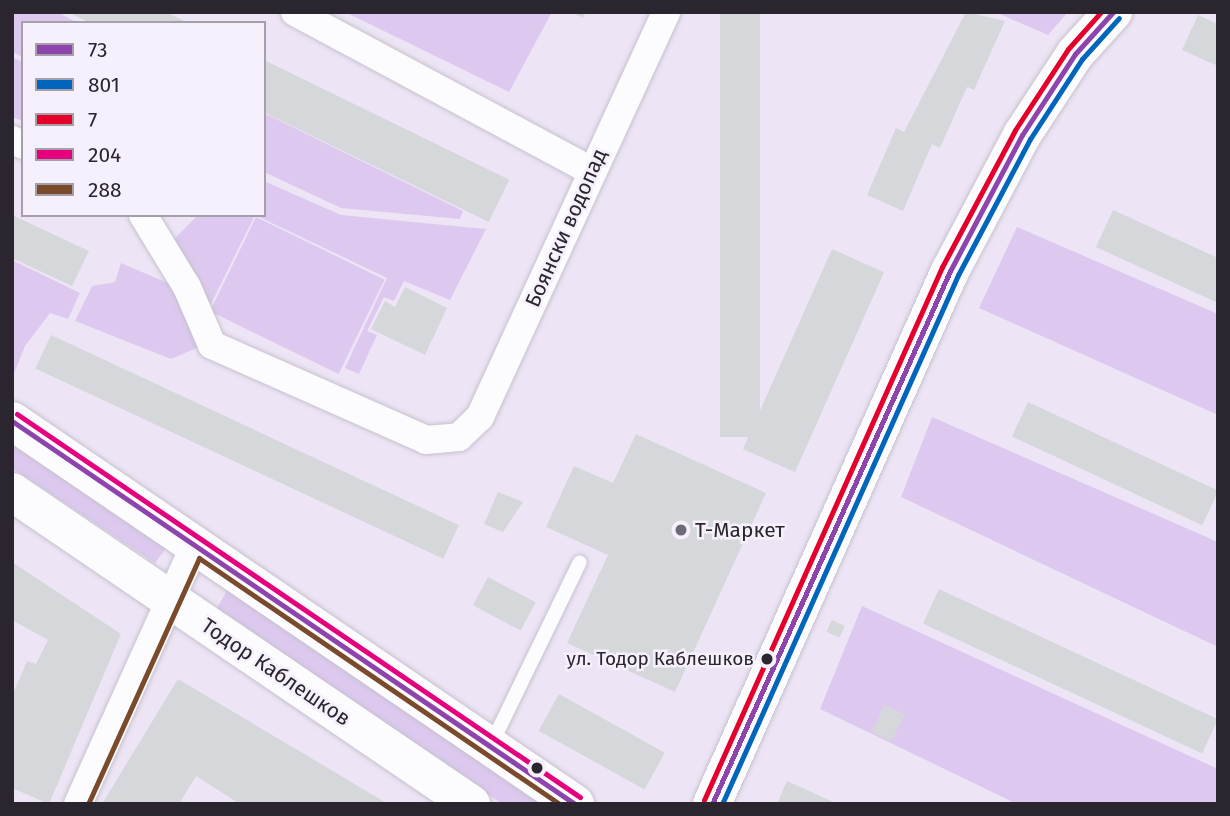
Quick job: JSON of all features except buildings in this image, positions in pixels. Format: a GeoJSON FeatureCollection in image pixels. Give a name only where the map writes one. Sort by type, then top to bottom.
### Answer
{"type":"FeatureCollection","features":[{"type":"Feature","properties":{"kind":"main road"},"geometry":{"type":"LineString","coordinates":[[712,804],[950,271],[1022,135],[1075,54],[1113,12]]}},
{"type":"Feature","properties":{"kind":"main road"},"geometry":{"type":"LineString","coordinates":[[12,421],[575,804]]}},
{"type":"Feature","properties":{"kind":"main road","name":"Тодор Каблешков"},"geometry":{"type":"LineString","coordinates":[[12,492],[459,800]]}},
{"type":"Feature","properties":{"kind":"street"},"geometry":{"type":"LineString","coordinates":[[295,12],[591,171]]}},
{"type":"Feature","properties":{"kind":"street","name":"Боянски водопад"},"geometry":{"type":"LineString","coordinates":[[144,217],[187,287],[212,345],[426,440],[459,437],[480,417],[666,12]]}},
{"type":"Feature","properties":{"kind":"street"},"geometry":{"type":"LineString","coordinates":[[78,804],[195,545]]}},
{"type":"Feature","properties":{"kind":"lane"},"geometry":{"type":"LineString","coordinates":[[490,746],[580,562]]}},
{"type":"Feature","properties":{"kind":"shaded area"},"geometry":{"type":"Polygon","coordinates":[[[12,12],[57,12],[74,21],[21,21],[21,56],[12,52],[12,12]]]}},
{"type":"Feature","properties":{"kind":"shaded area"},"geometry":{"type":"Polygon","coordinates":[[[345,12],[552,12],[509,92],[345,12]]]}},
{"type":"Feature","properties":{"kind":"shaded area"},"geometry":{"type":"Polygon","coordinates":[[[995,12],[1068,12],[1048,35],[995,12]]]}},
{"type":"Feature","properties":{"kind":"shaded area"},"geometry":{"type":"Polygon","coordinates":[[[12,57],[21,61],[21,120],[12,117],[12,57]]]}},
{"type":"Feature","properties":{"kind":"shaded area"},"geometry":{"type":"Polygon","coordinates":[[[266,114],[463,211],[460,219],[341,208],[266,173],[266,114]]]}},
{"type":"Feature","properties":{"kind":"shaded area"},"geometry":{"type":"Polygon","coordinates":[[[266,182],[341,215],[486,229],[450,300],[404,281],[394,301],[384,297],[367,331],[377,335],[359,374],[345,368],[387,278],[259,217],[266,217],[266,182]]]}},
{"type":"Feature","properties":{"kind":"shaded area"},"geometry":{"type":"Polygon","coordinates":[[[196,217],[254,217],[204,318],[167,246],[196,217]]]}},
{"type":"Feature","properties":{"kind":"shaded area"},"geometry":{"type":"Polygon","coordinates":[[[256,217],[385,280],[338,374],[210,311],[256,217]]]}},
{"type":"Feature","properties":{"kind":"shaded area"},"geometry":{"type":"Polygon","coordinates":[[[1017,227],[1218,314],[1218,415],[979,308],[1017,227]]]}},
{"type":"Feature","properties":{"kind":"shaded area"},"geometry":{"type":"Polygon","coordinates":[[[12,260],[80,293],[68,319],[50,313],[25,346],[13,376],[12,260]]]}},
{"type":"Feature","properties":{"kind":"shaded area"},"geometry":{"type":"Polygon","coordinates":[[[121,263],[184,290],[206,344],[171,359],[75,321],[92,286],[115,282],[121,263]]]}},
{"type":"Feature","properties":{"kind":"shaded area"},"geometry":{"type":"Polygon","coordinates":[[[932,417],[1218,542],[1218,647],[901,497],[932,417]]]}},
{"type":"Feature","properties":{"kind":"shaded area"},"geometry":{"type":"Polygon","coordinates":[[[12,442],[167,547],[155,563],[12,468],[12,442]]]}},
{"type":"Feature","properties":{"kind":"shaded area"},"geometry":{"type":"Polygon","coordinates":[[[229,587],[540,804],[502,804],[217,608],[229,587]]]}},
{"type":"Feature","properties":{"kind":"shaded area"},"geometry":{"type":"Polygon","coordinates":[[[862,606],[1218,769],[1218,804],[1017,804],[820,709],[862,606]]]}},
{"type":"Feature","properties":{"kind":"transit line","name":"7"},"geometry":{"type":"LineString","coordinates":[[704,800],[942,267],[1015,130],[1068,49],[1101,12]]}},
{"type":"Feature","properties":{"kind":"transit line","name":"73"},"geometry":{"type":"LineString","coordinates":[[712,804],[950,271],[1022,135],[1075,54],[1113,12]]}},
{"type":"Feature","properties":{"kind":"transit line","name":"801"},"geometry":{"type":"LineString","coordinates":[[722,804],[958,275],[1030,139],[1082,59],[1119,18]]}},
{"type":"Feature","properties":{"kind":"transit line","name":"204"},"geometry":{"type":"LineString","coordinates":[[17,414],[580,797]]}},
{"type":"Feature","properties":{"kind":"transit line","name":"73"},"geometry":{"type":"LineString","coordinates":[[12,421],[575,804]]}},
{"type":"Feature","properties":{"kind":"transit line","name":"288"},"geometry":{"type":"LineString","coordinates":[[88,804],[199,558],[559,804]]}},
{"type":"Feature","properties":{"kind":"place","name":"Т-Маркет"},"geometry":{"type":"Point","coordinates":[681,530]}},
{"type":"Feature","properties":{"kind":"place","name":"ул. Тодор Каблешков"},"geometry":{"type":"Point","coordinates":[767,659]}}]}
